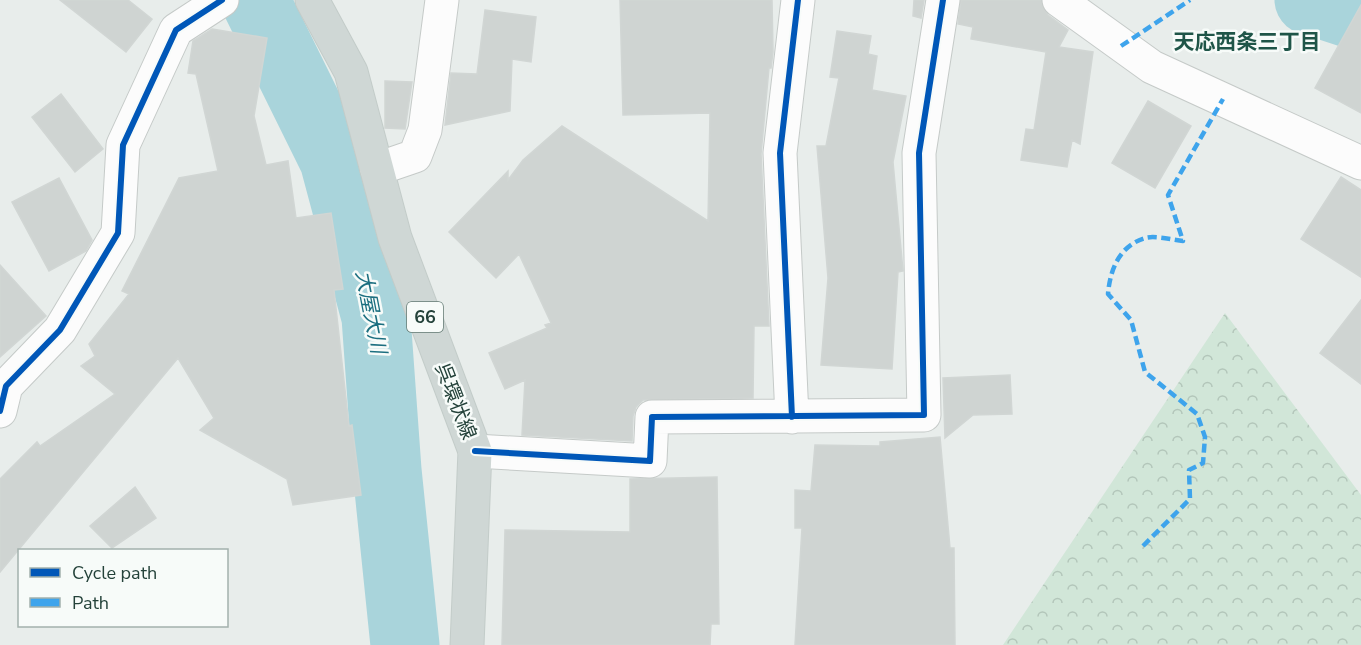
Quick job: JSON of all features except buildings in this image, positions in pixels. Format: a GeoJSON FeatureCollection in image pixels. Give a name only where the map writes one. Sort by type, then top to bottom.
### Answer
{"type":"FeatureCollection","features":[{"type":"Feature","properties":{"kind":"main road","name":"呉環状線"},"geometry":{"type":"LineString","coordinates":[[312,0],[351,72],[395,238],[475,451],[467,645]]}},
{"type":"Feature","properties":{"kind":"street"},"geometry":{"type":"LineString","coordinates":[[0,411],[6,386],[60,330],[118,233],[123,145],[176,30],[222,0]]}},
{"type":"Feature","properties":{"kind":"street"},"geometry":{"type":"LineString","coordinates":[[377,169],[415,156],[425,130],[442,0]]}},
{"type":"Feature","properties":{"kind":"street"},"geometry":{"type":"LineString","coordinates":[[792,417],[780,153],[798,0]]}},
{"type":"Feature","properties":{"kind":"street"},"geometry":{"type":"LineString","coordinates":[[475,451],[650,460],[652,417],[924,415],[919,153],[943,0]]}},
{"type":"Feature","properties":{"kind":"street"},"geometry":{"type":"LineString","coordinates":[[1059,0],[1152,67],[1361,163]]}},
{"type":"Feature","properties":{"kind":"green space"},"geometry":{"type":"Polygon","coordinates":[[[1225,313],[1361,495],[1361,645],[1003,645],[1225,313]]]}},
{"type":"Feature","properties":{"kind":"waterway","name":"大屋大川"},"geometry":{"type":"LineString","coordinates":[[255,0],[334,160],[376,317],[387,470],[405,645]]}},
{"type":"Feature","properties":{"kind":"waterway"},"geometry":{"type":"LineString","coordinates":[[1309,0],[1361,17]]}},
{"type":"Feature","properties":{"kind":"marked path"},"geometry":{"type":"LineString","coordinates":[[1121,46],[1190,0]]}},
{"type":"Feature","properties":{"kind":"marked path"},"geometry":{"type":"LineString","coordinates":[[1143,546],[1190,499],[1189,470],[1203,463],[1205,437],[1197,414],[1145,372],[1131,320],[1108,294],[1109,285],[1117,260],[1136,242],[1154,237],[1183,241],[1168,195],[1223,99]]}},
{"type":"Feature","properties":{"kind":"cycle path"},"geometry":{"type":"LineString","coordinates":[[0,411],[6,386],[60,330],[118,233],[123,145],[176,30],[222,0]]}},
{"type":"Feature","properties":{"kind":"cycle path"},"geometry":{"type":"LineString","coordinates":[[792,417],[780,153],[798,0]]}},
{"type":"Feature","properties":{"kind":"cycle path"},"geometry":{"type":"LineString","coordinates":[[475,451],[650,461],[652,417],[924,415],[919,153],[943,0]]}},
{"type":"Feature","properties":{"kind":"district","name":"天応西条三丁目"},"geometry":{"type":"Point","coordinates":[1247,42]}}]}
